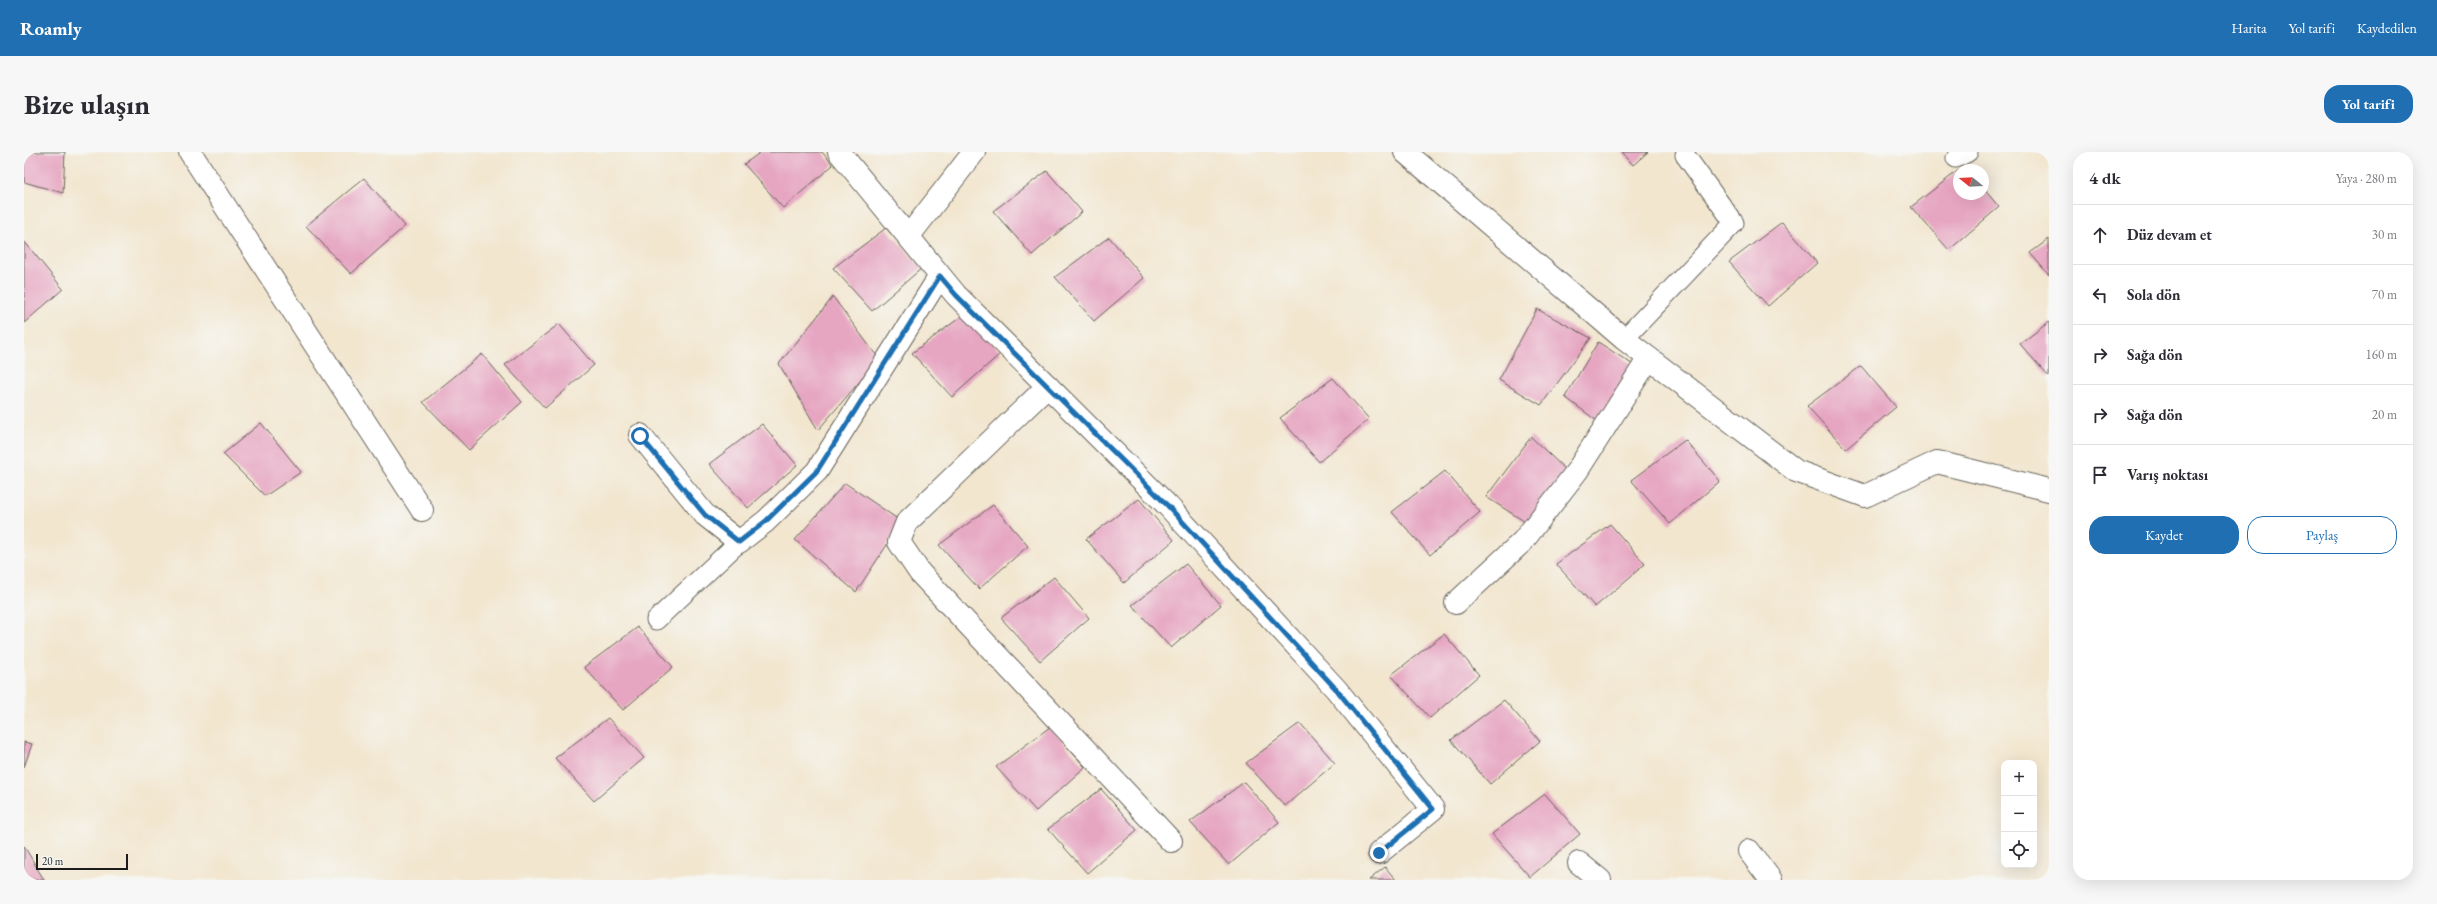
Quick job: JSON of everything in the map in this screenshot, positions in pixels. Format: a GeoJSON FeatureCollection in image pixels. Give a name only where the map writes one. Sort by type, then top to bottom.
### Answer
{"type":"FeatureCollection","features":[{"type":"Feature","properties":{"kind":"street"},"geometry":{"type":"LineString","coordinates":[[190,152],[422,510]]}},
{"type":"Feature","properties":{"kind":"street"},"geometry":{"type":"LineString","coordinates":[[839,152],[956,295],[1168,506],[1336,689],[1433,809],[1379,853]]}},
{"type":"Feature","properties":{"kind":"street"},"geometry":{"type":"LineString","coordinates":[[908,237],[974,152]]}},
{"type":"Feature","properties":{"kind":"street"},"geometry":{"type":"LineString","coordinates":[[1405,152],[1624,339],[1796,471],[1864,496],[1937,462],[2049,490]]}},
{"type":"Feature","properties":{"kind":"street"},"geometry":{"type":"LineString","coordinates":[[640,436],[705,515],[739,542],[766,521],[817,471],[940,276]]}},
{"type":"Feature","properties":{"kind":"street"},"geometry":{"type":"LineString","coordinates":[[1456,604],[1523,541],[1577,471],[1649,358]]}},
{"type":"Feature","properties":{"kind":"street"},"geometry":{"type":"LineString","coordinates":[[1048,386],[908,522],[900,542],[920,572],[1171,841]]}},
{"type":"Feature","properties":{"kind":"street"},"geometry":{"type":"LineString","coordinates":[[1749,851],[1771,880]]}},
{"type":"Feature","properties":{"kind":"street"},"geometry":{"type":"LineString","coordinates":[[1579,863],[1600,880]]}},
{"type":"Feature","properties":{"kind":"lane"},"geometry":{"type":"LineString","coordinates":[[1624,339],[1734,223],[1685,154]]}},
{"type":"Feature","properties":{"kind":"lane"},"geometry":{"type":"LineString","coordinates":[[656,620],[739,542]]}},
{"type":"Feature","properties":{"kind":"building"},"geometry":{"type":"Polygon","coordinates":[[[24,152],[65,152],[63,193],[24,182],[24,152]]]}},
{"type":"Feature","properties":{"kind":"building"},"geometry":{"type":"Polygon","coordinates":[[[761,152],[822,152],[833,165],[783,208],[744,164],[761,152]]]}},
{"type":"Feature","properties":{"kind":"building"},"geometry":{"type":"Polygon","coordinates":[[[1622,152],[1648,152],[1633,165],[1622,152]]]}},
{"type":"Feature","properties":{"kind":"building"},"geometry":{"type":"Polygon","coordinates":[[[1047,171],[1082,212],[1032,255],[993,211],[1047,171]]]}},
{"type":"Feature","properties":{"kind":"building"},"geometry":{"type":"Polygon","coordinates":[[[1953,175],[1953,200],[1989,200],[1989,195],[1999,207],[1949,250],[1911,207],[1953,175]]]}},
{"type":"Feature","properties":{"kind":"building"},"geometry":{"type":"Polygon","coordinates":[[[364,178],[405,226],[351,274],[306,226],[364,178]]]}},
{"type":"Feature","properties":{"kind":"building"},"geometry":{"type":"Polygon","coordinates":[[[1782,222],[1817,263],[1768,306],[1729,262],[1782,222]]]}},
{"type":"Feature","properties":{"kind":"building"},"geometry":{"type":"Polygon","coordinates":[[[886,228],[922,268],[872,311],[833,268],[886,228]]]}},
{"type":"Feature","properties":{"kind":"building"},"geometry":{"type":"Polygon","coordinates":[[[1109,237],[1144,278],[1094,321],[1055,277],[1109,237]]]}},
{"type":"Feature","properties":{"kind":"building"},"geometry":{"type":"Polygon","coordinates":[[[2049,239],[2049,275],[2030,253],[2049,239]]]}},
{"type":"Feature","properties":{"kind":"building"},"geometry":{"type":"Polygon","coordinates":[[[24,241],[63,289],[24,323],[24,241]]]}},
{"type":"Feature","properties":{"kind":"building"},"geometry":{"type":"Polygon","coordinates":[[[833,297],[879,359],[818,430],[779,364],[833,297]]]}},
{"type":"Feature","properties":{"kind":"building"},"geometry":{"type":"Polygon","coordinates":[[[1537,309],[1591,338],[1541,405],[1499,380],[1537,309]]]}},
{"type":"Feature","properties":{"kind":"building"},"geometry":{"type":"Polygon","coordinates":[[[966,313],[1001,353],[952,397],[912,353],[966,313]]]}},
{"type":"Feature","properties":{"kind":"building"},"geometry":{"type":"Polygon","coordinates":[[[2049,322],[2049,377],[2020,344],[2049,322]]]}},
{"type":"Feature","properties":{"kind":"building"},"geometry":{"type":"Polygon","coordinates":[[[559,324],[594,365],[545,408],[505,365],[559,324]]]}},
{"type":"Feature","properties":{"kind":"building"},"geometry":{"type":"Polygon","coordinates":[[[1598,342],[1635,366],[1597,421],[1565,397],[1598,342]]]}},
{"type":"Feature","properties":{"kind":"building"},"geometry":{"type":"Polygon","coordinates":[[[482,354],[522,402],[469,450],[423,402],[482,354]]]}},
{"type":"Feature","properties":{"kind":"building"},"geometry":{"type":"Polygon","coordinates":[[[1861,366],[1896,407],[1846,449],[1807,406],[1861,366]]]}},
{"type":"Feature","properties":{"kind":"building"},"geometry":{"type":"Polygon","coordinates":[[[1333,378],[1369,419],[1319,462],[1280,418],[1333,378]]]}},
{"type":"Feature","properties":{"kind":"building"},"geometry":{"type":"Polygon","coordinates":[[[261,423],[301,472],[265,496],[223,454],[261,423]]]}},
{"type":"Feature","properties":{"kind":"building"},"geometry":{"type":"Polygon","coordinates":[[[762,424],[797,465],[748,508],[709,464],[762,424]]]}},
{"type":"Feature","properties":{"kind":"building"},"geometry":{"type":"Polygon","coordinates":[[[1531,437],[1566,470],[1527,523],[1486,497],[1531,437]]]}},
{"type":"Feature","properties":{"kind":"building"},"geometry":{"type":"Polygon","coordinates":[[[1685,440],[1720,481],[1670,524],[1631,480],[1685,440]]]}},
{"type":"Feature","properties":{"kind":"building"},"geometry":{"type":"Polygon","coordinates":[[[1445,471],[1480,512],[1430,555],[1392,512],[1445,471]]]}},
{"type":"Feature","properties":{"kind":"building"},"geometry":{"type":"Polygon","coordinates":[[[845,483],[902,522],[856,592],[795,540],[845,483]]]}},
{"type":"Feature","properties":{"kind":"building"},"geometry":{"type":"Polygon","coordinates":[[[1139,499],[1174,540],[1124,583],[1086,539],[1139,499]]]}},
{"type":"Feature","properties":{"kind":"building"},"geometry":{"type":"Polygon","coordinates":[[[993,505],[1028,546],[979,589],[939,545],[993,505]]]}},
{"type":"Feature","properties":{"kind":"building"},"geometry":{"type":"Polygon","coordinates":[[[1610,524],[1645,564],[1595,607],[1556,564],[1610,524]]]}},
{"type":"Feature","properties":{"kind":"building"},"geometry":{"type":"Polygon","coordinates":[[[1186,564],[1221,605],[1171,648],[1132,605],[1186,564]]]}},
{"type":"Feature","properties":{"kind":"building"},"geometry":{"type":"Polygon","coordinates":[[[1054,577],[1089,618],[1040,661],[1001,618],[1054,577]]]}},
{"type":"Feature","properties":{"kind":"building"},"geometry":{"type":"Polygon","coordinates":[[[638,627],[673,667],[623,710],[584,667],[638,627]]]}},
{"type":"Feature","properties":{"kind":"building"},"geometry":{"type":"Polygon","coordinates":[[[1444,634],[1479,675],[1430,718],[1391,675],[1444,634]]]}},
{"type":"Feature","properties":{"kind":"building"},"geometry":{"type":"Polygon","coordinates":[[[1504,700],[1540,741],[1490,784],[1451,740],[1504,700]]]}},
{"type":"Feature","properties":{"kind":"building"},"geometry":{"type":"Polygon","coordinates":[[[608,718],[644,758],[594,801],[555,758],[608,718]]]}},
{"type":"Feature","properties":{"kind":"building"},"geometry":{"type":"Polygon","coordinates":[[[1300,723],[1335,763],[1285,806],[1246,763],[1300,723]]]}},
{"type":"Feature","properties":{"kind":"building"},"geometry":{"type":"Polygon","coordinates":[[[1050,727],[1085,767],[1036,811],[996,767],[1050,727]]]}},
{"type":"Feature","properties":{"kind":"building"},"geometry":{"type":"Polygon","coordinates":[[[24,742],[32,744],[24,767],[24,742]]]}},
{"type":"Feature","properties":{"kind":"building"},"geometry":{"type":"Polygon","coordinates":[[[1244,782],[1279,822],[1229,865],[1190,822],[1244,782]]]}},
{"type":"Feature","properties":{"kind":"building"},"geometry":{"type":"Polygon","coordinates":[[[1101,789],[1137,830],[1087,873],[1048,829],[1101,789]]]}},
{"type":"Feature","properties":{"kind":"building"},"geometry":{"type":"Polygon","coordinates":[[[1545,794],[1580,834],[1530,877],[1492,834],[1545,794]]]}},
{"type":"Feature","properties":{"kind":"building"},"geometry":{"type":"Polygon","coordinates":[[[24,846],[44,880],[24,880],[24,846]]]}},
{"type":"Feature","properties":{"kind":"building"},"geometry":{"type":"Polygon","coordinates":[[[1385,867],[1396,880],[1369,880],[1385,867]]]}},
{"type":"Feature","properties":{"kind":"route"},"geometry":{"type":"LineString","coordinates":[[640,436],[705,515],[739,542],[766,521],[817,471],[940,276],[956,295],[1168,506],[1336,689],[1433,809],[1379,853]]}}]}
